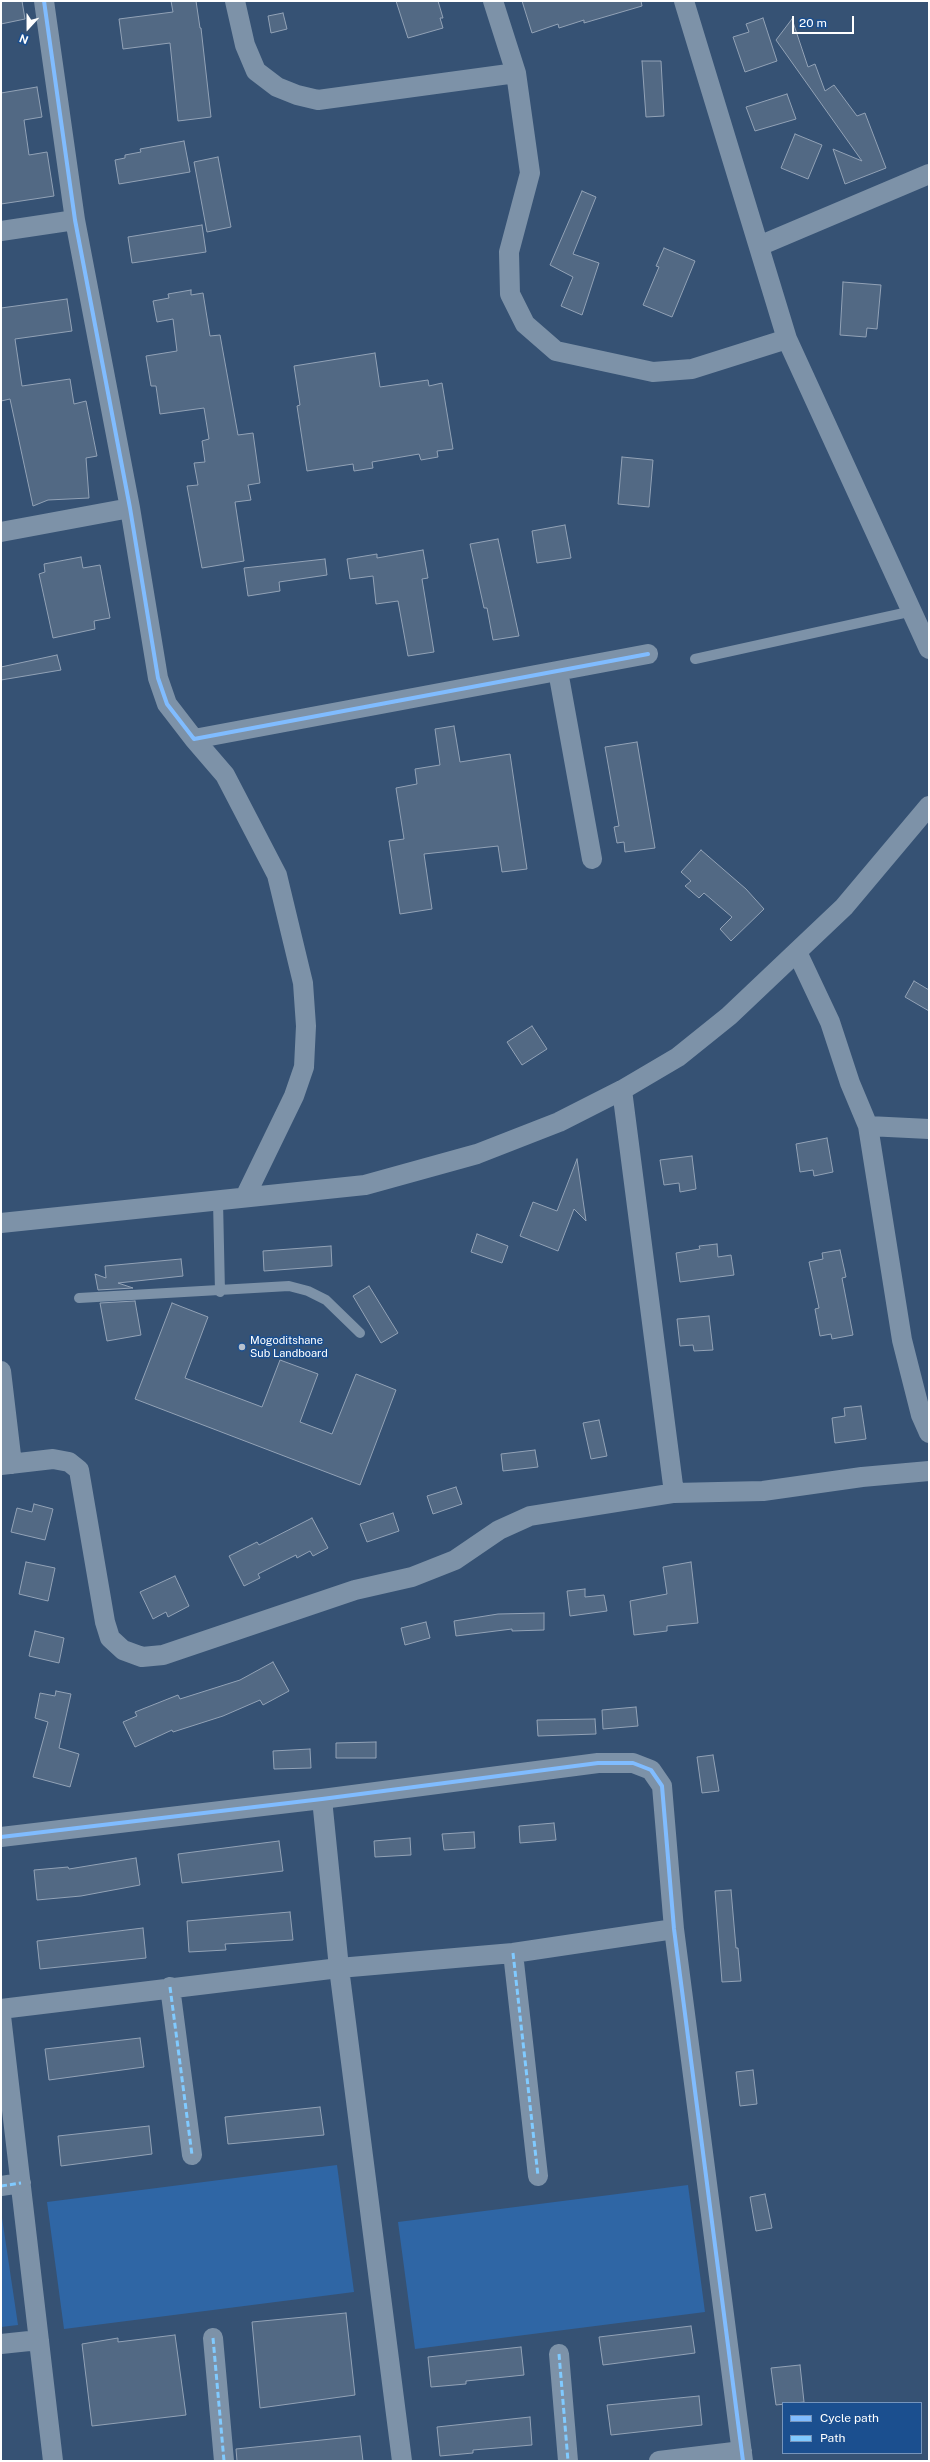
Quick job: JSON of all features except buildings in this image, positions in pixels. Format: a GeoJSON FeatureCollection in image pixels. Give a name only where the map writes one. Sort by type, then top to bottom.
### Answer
{"type":"FeatureCollection","features":[{"type":"Feature","properties":{"kind":"street"},"geometry":{"type":"LineString","coordinates":[[44,1],[75,220],[130,508],[158,678],[167,704],[194,739],[225,775],[277,875],[303,983],[306,1026],[304,1067],[294,1096],[245,1197]]}},
{"type":"Feature","properties":{"kind":"street"},"geometry":{"type":"LineString","coordinates":[[235,1],[245,44],[256,71],[277,87],[297,96],[318,100],[516,73]]}},
{"type":"Feature","properties":{"kind":"street"},"geometry":{"type":"LineString","coordinates":[[493,1],[516,73],[530,173],[508,252],[510,294],[525,324],[556,350],[653,372],[692,370],[787,339]]}},
{"type":"Feature","properties":{"kind":"street"},"geometry":{"type":"LineString","coordinates":[[684,1],[787,339],[913,611],[929,649]]}},
{"type":"Feature","properties":{"kind":"street"},"geometry":{"type":"LineString","coordinates":[[759,246],[929,174]]}},
{"type":"Feature","properties":{"kind":"street"},"geometry":{"type":"LineString","coordinates":[[1,231],[75,220]]}},
{"type":"Feature","properties":{"kind":"street"},"geometry":{"type":"LineString","coordinates":[[1,532],[130,508]]}},
{"type":"Feature","properties":{"kind":"street"},"geometry":{"type":"LineString","coordinates":[[194,739],[648,654]]}},
{"type":"Feature","properties":{"kind":"street"},"geometry":{"type":"LineString","coordinates":[[558,670],[592,860]]}},
{"type":"Feature","properties":{"kind":"street"},"geometry":{"type":"LineString","coordinates":[[1,1224],[218,1202],[245,1197],[365,1185],[478,1154],[559,1122],[622,1090],[678,1057],[729,1016],[844,907],[929,806]]}},
{"type":"Feature","properties":{"kind":"street"},"geometry":{"type":"LineString","coordinates":[[797,952],[830,1022],[850,1083],[868,1126],[902,1340],[921,1414],[929,1433]]}},
{"type":"Feature","properties":{"kind":"street"},"geometry":{"type":"LineString","coordinates":[[622,1090],[674,1492]]}},
{"type":"Feature","properties":{"kind":"street"},"geometry":{"type":"LineString","coordinates":[[868,1126],[929,1129]]}},
{"type":"Feature","properties":{"kind":"street"},"geometry":{"type":"LineString","coordinates":[[1,1371],[6,1464],[53,1459],[69,1462],[79,1470],[105,1622],[110,1638],[123,1650],[142,1657],[163,1655],[356,1590],[412,1576],[455,1560],[499,1530],[530,1516],[674,1492],[763,1491],[929,1471]]}},
{"type":"Feature","properties":{"kind":"street"},"geometry":{"type":"LineString","coordinates":[[1,1837],[322,1799],[598,1763],[633,1763],[651,1770],[662,1786],[674,1929],[742,2456],[659,2461]]}},
{"type":"Feature","properties":{"kind":"street"},"geometry":{"type":"LineString","coordinates":[[322,1799],[339,1968],[402,2461]]}},
{"type":"Feature","properties":{"kind":"street"},"geometry":{"type":"LineString","coordinates":[[1,2009],[170,1987],[339,1968],[513,1953],[674,1929]]}},
{"type":"Feature","properties":{"kind":"street"},"geometry":{"type":"LineString","coordinates":[[513,1953],[538,2176]]}},
{"type":"Feature","properties":{"kind":"street"},"geometry":{"type":"LineString","coordinates":[[170,1987],[192,2156]]}},
{"type":"Feature","properties":{"kind":"street"},"geometry":{"type":"LineString","coordinates":[[1,2016],[53,2461]]}},
{"type":"Feature","properties":{"kind":"street"},"geometry":{"type":"LineString","coordinates":[[1,2186],[21,2183]]}},
{"type":"Feature","properties":{"kind":"street"},"geometry":{"type":"LineString","coordinates":[[213,2338],[224,2461]]}},
{"type":"Feature","properties":{"kind":"street"},"geometry":{"type":"LineString","coordinates":[[1,2344],[39,2340]]}},
{"type":"Feature","properties":{"kind":"street"},"geometry":{"type":"LineString","coordinates":[[559,2354],[568,2461]]}},
{"type":"Feature","properties":{"kind":"lane"},"geometry":{"type":"LineString","coordinates":[[695,659],[913,611]]}},
{"type":"Feature","properties":{"kind":"lane"},"geometry":{"type":"LineString","coordinates":[[218,1202],[220,1292]]}},
{"type":"Feature","properties":{"kind":"lane"},"geometry":{"type":"LineString","coordinates":[[79,1298],[220,1292],[289,1286],[308,1291],[326,1300],[360,1333]]}},
{"type":"Feature","properties":{"kind":"shaded area"},"geometry":{"type":"Polygon","coordinates":[[[337,2165],[354,2292],[64,2329],[47,2202],[337,2165]]]}},
{"type":"Feature","properties":{"kind":"shaded area"},"geometry":{"type":"Polygon","coordinates":[[[688,2185],[705,2312],[415,2349],[398,2222],[688,2185]]]}},
{"type":"Feature","properties":{"kind":"shaded area"},"geometry":{"type":"Polygon","coordinates":[[[1,2211],[18,2325],[1,2327],[1,2211]]]}},
{"type":"Feature","properties":{"kind":"marked path"},"geometry":{"type":"LineString","coordinates":[[513,1953],[538,2176]]}},
{"type":"Feature","properties":{"kind":"marked path"},"geometry":{"type":"LineString","coordinates":[[170,1987],[192,2155]]}},
{"type":"Feature","properties":{"kind":"marked path"},"geometry":{"type":"LineString","coordinates":[[1,2186],[21,2183]]}},
{"type":"Feature","properties":{"kind":"marked path"},"geometry":{"type":"LineString","coordinates":[[213,2338],[224,2461]]}},
{"type":"Feature","properties":{"kind":"marked path"},"geometry":{"type":"LineString","coordinates":[[559,2354],[568,2461]]}},
{"type":"Feature","properties":{"kind":"cycle path"},"geometry":{"type":"LineString","coordinates":[[44,1],[75,220],[130,508],[158,678],[167,704],[194,739],[648,654]]}},
{"type":"Feature","properties":{"kind":"cycle path"},"geometry":{"type":"LineString","coordinates":[[1,1837],[322,1799],[598,1763],[633,1763],[651,1770],[662,1786],[674,1929],[743,2461]]}},
{"type":"Feature","properties":{"kind":"place","name":"Mogoditshane Sub Landboard"},"geometry":{"type":"Point","coordinates":[242,1347]}}]}
